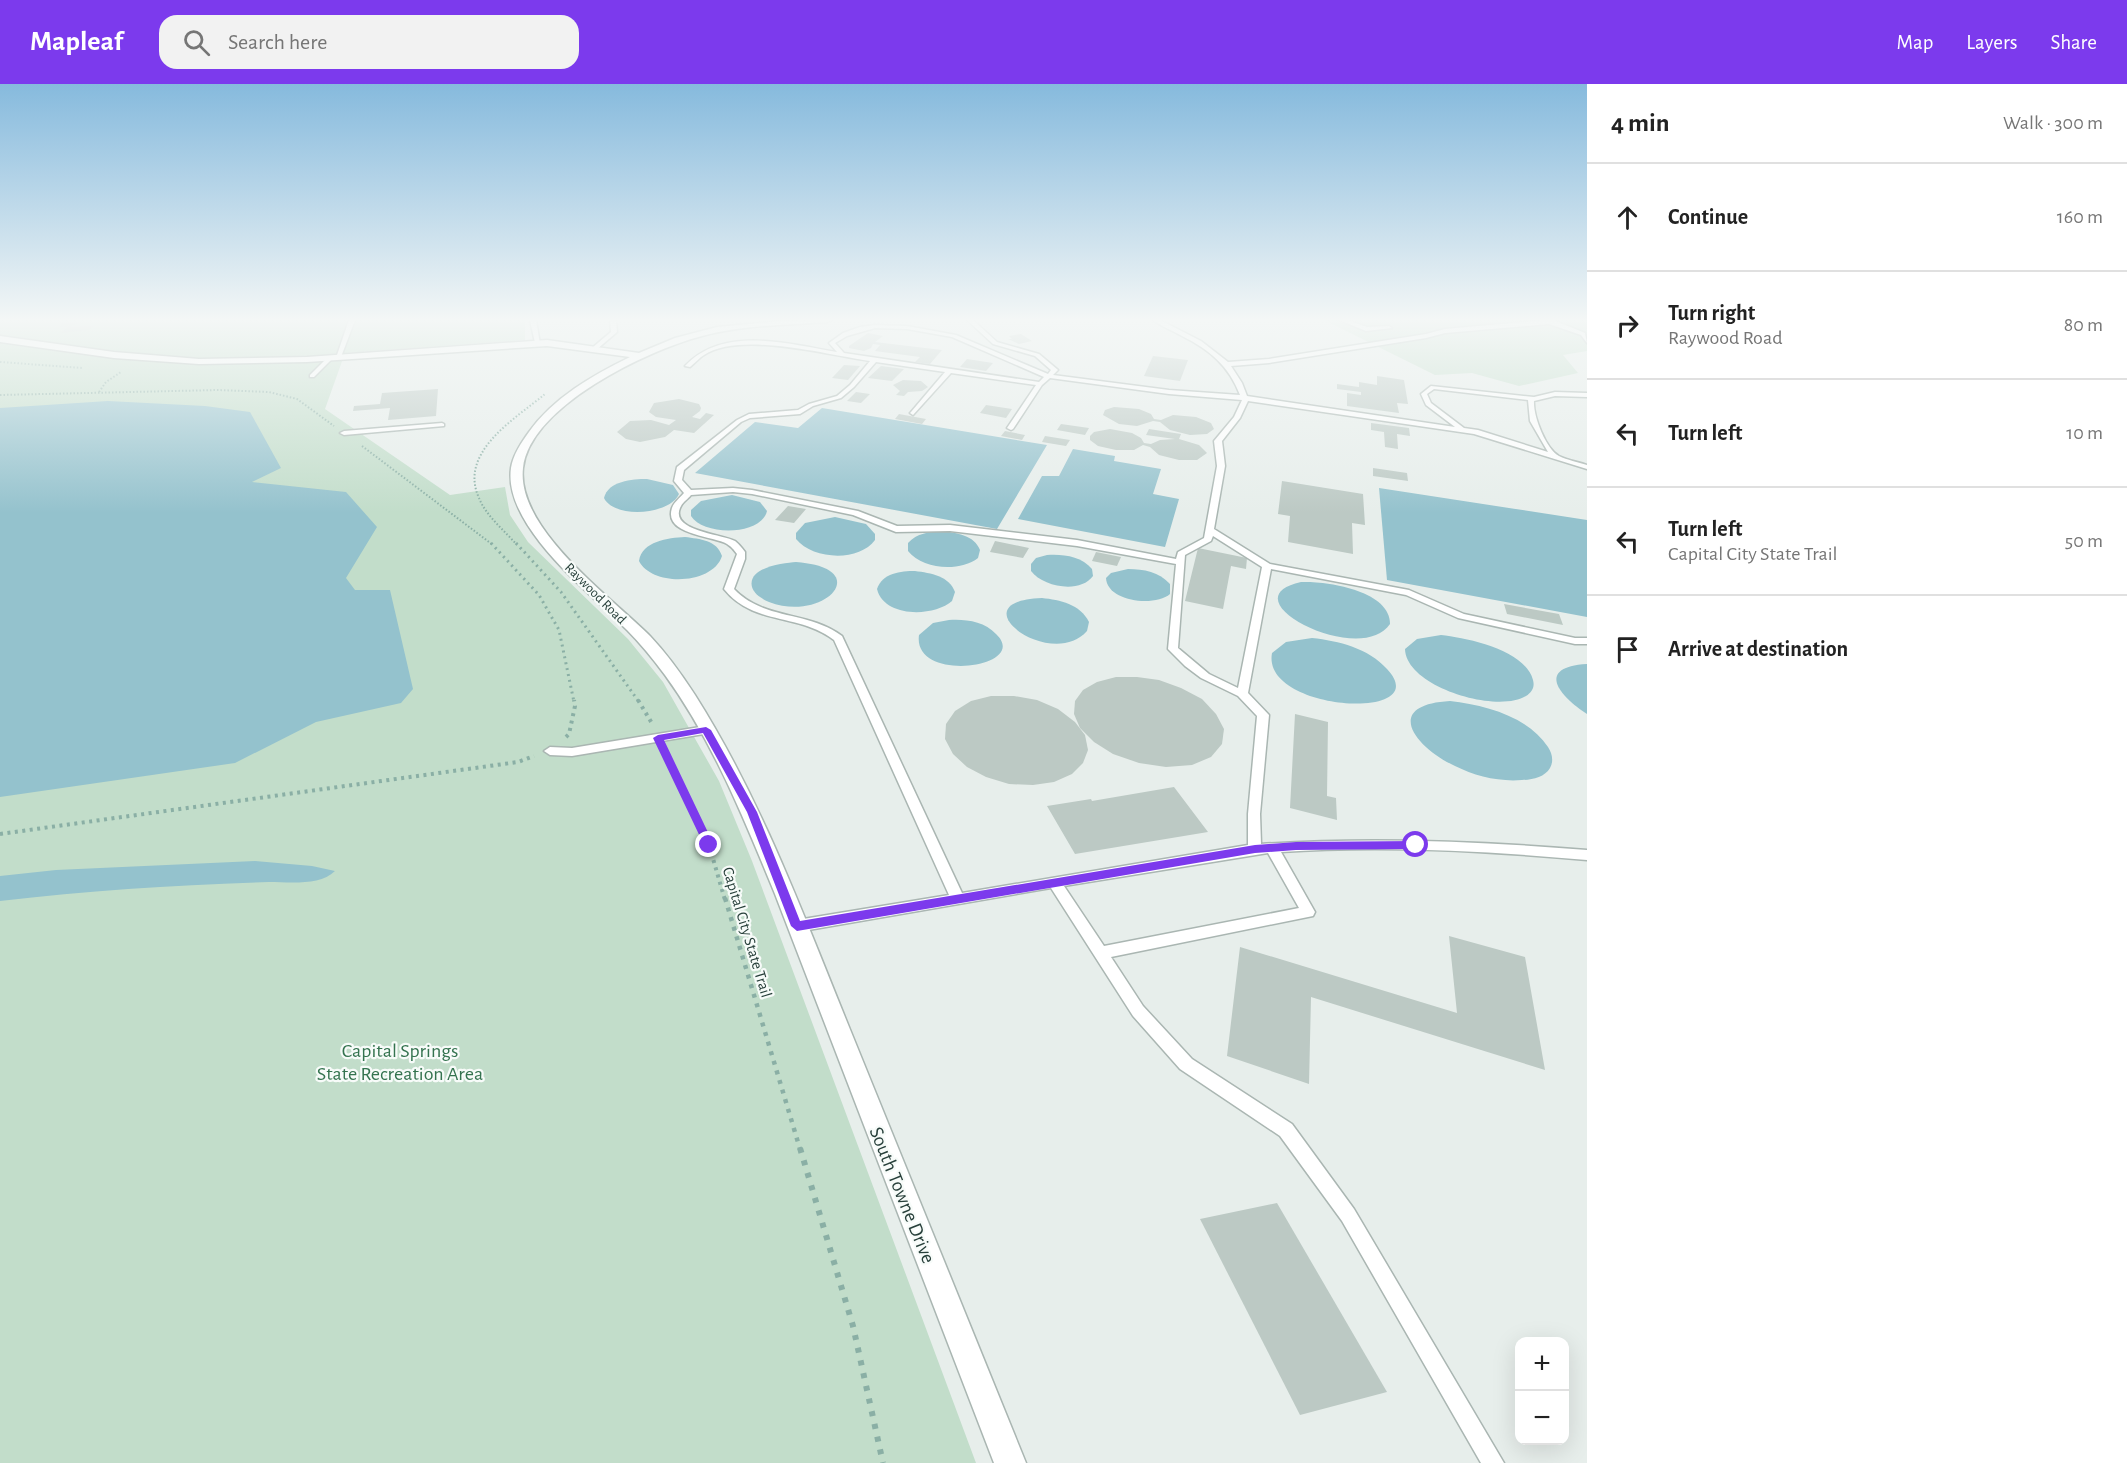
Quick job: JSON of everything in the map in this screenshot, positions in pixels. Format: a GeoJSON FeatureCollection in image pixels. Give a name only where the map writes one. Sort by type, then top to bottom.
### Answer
{"type":"FeatureCollection","features":[{"type":"Feature","properties":{"kind":"street","name":"Raywood Road"},"geometry":{"type":"LineString","coordinates":[[588,384],[561,403],[532,432],[520,453],[516,470],[519,495],[525,512],[543,540],[648,644],[687,696],[752,812],[797,926]]}},
{"type":"Feature","properties":{"kind":"street","name":"South Towne Drive"},"geometry":{"type":"LineString","coordinates":[[797,926],[1010,1463]]}},
{"type":"Feature","properties":{"kind":"lane"},"geometry":{"type":"LineString","coordinates":[[688,493],[678,481],[680,469],[739,421],[749,416],[800,412],[811,405],[839,397],[853,384]]}},
{"type":"Feature","properties":{"kind":"lane"},"geometry":{"type":"LineString","coordinates":[[913,413],[937,384]]}},
{"type":"Feature","properties":{"kind":"lane"},"geometry":{"type":"LineString","coordinates":[[1011,429],[1040,384]]}},
{"type":"Feature","properties":{"kind":"lane"},"geometry":{"type":"LineString","coordinates":[[1117,384],[1464,430],[1504,439],[1587,467]]}},
{"type":"Feature","properties":{"kind":"lane"},"geometry":{"type":"LineString","coordinates":[[1241,384],[1245,400],[1236,418],[1218,441],[1221,466],[1208,539],[1181,554],[1173,649],[1188,664],[1214,683],[1242,694],[1263,715],[1254,814],[1255,849]]}},
{"type":"Feature","properties":{"kind":"lane"},"geometry":{"type":"LineString","coordinates":[[1464,430],[1428,404],[1424,394],[1433,387],[1533,399],[1556,394],[1587,395]]}},
{"type":"Feature","properties":{"kind":"lane"},"geometry":{"type":"LineString","coordinates":[[1533,399],[1529,407],[1544,442],[1555,456]]}},
{"type":"Feature","properties":{"kind":"lane"},"geometry":{"type":"LineString","coordinates":[[344,433],[442,425]]}},
{"type":"Feature","properties":{"kind":"lane"},"geometry":{"type":"LineString","coordinates":[[958,900],[838,638],[827,628],[748,608],[737,600],[729,589],[731,577],[740,566],[742,554],[733,543],[681,526],[675,517],[676,507],[688,493],[733,490],[752,492],[868,516],[883,526],[896,529],[950,528],[1077,543],[1179,562]]}},
{"type":"Feature","properties":{"kind":"lane"},"geometry":{"type":"LineString","coordinates":[[1210,530],[1267,566],[1409,593],[1461,616],[1575,641],[1587,641]]}},
{"type":"Feature","properties":{"kind":"lane"},"geometry":{"type":"LineString","coordinates":[[1242,694],[1267,566]]}},
{"type":"Feature","properties":{"kind":"lane"},"geometry":{"type":"LineString","coordinates":[[550,751],[572,752],[706,730]]}},
{"type":"Feature","properties":{"kind":"lane"},"geometry":{"type":"LineString","coordinates":[[797,926],[1255,849],[1416,845],[1504,848],[1587,855]]}},
{"type":"Feature","properties":{"kind":"lane"},"geometry":{"type":"LineString","coordinates":[[1100,952],[1308,912],[1272,848]]}},
{"type":"Feature","properties":{"kind":"lane"},"geometry":{"type":"LineString","coordinates":[[1055,884],[1138,1011],[1186,1064],[1286,1130],[1348,1215],[1493,1463]]}},
{"type":"Feature","properties":{"kind":"path"},"geometry":{"type":"LineString","coordinates":[[99,392],[104,384]]}},
{"type":"Feature","properties":{"kind":"path","name":"Capital City State Trail"},"geometry":{"type":"LineString","coordinates":[[552,389],[494,436],[479,457],[473,477],[479,499],[491,516],[561,592],[648,714],[709,845],[853,1326],[883,1463]]}},
{"type":"Feature","properties":{"kind":"path"},"geometry":{"type":"LineString","coordinates":[[0,395],[218,390],[269,392],[297,399],[447,508],[496,547],[539,595],[559,630],[575,706],[569,734],[550,751],[518,762],[0,834]]}},
{"type":"Feature","properties":{"kind":"green space","name":"Capital Springs State Recreation Area"},"geometry":{"type":"Polygon","coordinates":[[[0,384],[334,384],[325,409],[450,495],[505,487],[510,515],[528,542],[628,639],[663,682],[719,781],[752,861],[976,1463],[0,1463],[0,384]]]}},
{"type":"Feature","properties":{"kind":"water"},"geometry":{"type":"Polygon","coordinates":[[[108,401],[205,406],[250,412],[281,468],[252,482],[346,492],[377,527],[346,578],[355,590],[390,590],[413,689],[401,703],[316,722],[235,763],[0,797],[0,408],[108,401]]]}},
{"type":"Feature","properties":{"kind":"water"},"geometry":{"type":"Polygon","coordinates":[[[822,408],[1047,445],[997,529],[695,473],[755,422],[798,428],[822,408]]]}},
{"type":"Feature","properties":{"kind":"water"},"geometry":{"type":"Polygon","coordinates":[[[1073,449],[1115,456],[1114,461],[1161,469],[1153,494],[1179,499],[1165,547],[1018,519],[1042,476],[1059,476],[1073,449]]]}},
{"type":"Feature","properties":{"kind":"water"},"geometry":{"type":"Polygon","coordinates":[[[647,479],[673,485],[679,494],[674,501],[665,506],[642,512],[619,509],[610,505],[604,498],[610,488],[621,482],[647,479]]]}},
{"type":"Feature","properties":{"kind":"water"},"geometry":{"type":"Polygon","coordinates":[[[1379,488],[1587,520],[1587,617],[1387,580],[1379,488]]]}},
{"type":"Feature","properties":{"kind":"water"},"geometry":{"type":"Polygon","coordinates":[[[732,495],[760,502],[767,511],[763,519],[743,529],[719,530],[697,523],[691,516],[691,510],[701,501],[732,495]]]}},
{"type":"Feature","properties":{"kind":"water"},"geometry":{"type":"Polygon","coordinates":[[[835,517],[866,524],[875,534],[875,540],[858,552],[836,556],[813,551],[796,539],[796,533],[805,523],[835,517]]]}},
{"type":"Feature","properties":{"kind":"water"},"geometry":{"type":"Polygon","coordinates":[[[942,531],[959,534],[974,541],[980,550],[978,558],[962,565],[942,567],[923,562],[908,551],[908,543],[915,537],[942,531]]]}},
{"type":"Feature","properties":{"kind":"water"},"geometry":{"type":"Polygon","coordinates":[[[685,537],[712,543],[722,556],[716,566],[707,573],[682,579],[656,575],[639,561],[641,554],[650,545],[685,537]]]}},
{"type":"Feature","properties":{"kind":"water"},"geometry":{"type":"Polygon","coordinates":[[[1047,555],[1065,556],[1083,561],[1092,569],[1093,576],[1087,582],[1071,587],[1044,581],[1031,571],[1031,564],[1036,558],[1047,555]]]}},
{"type":"Feature","properties":{"kind":"water"},"geometry":{"type":"Polygon","coordinates":[[[796,562],[820,566],[833,574],[837,583],[833,592],[823,600],[808,605],[789,607],[769,602],[755,592],[752,580],[755,575],[768,567],[796,562]]]}},
{"type":"Feature","properties":{"kind":"water"},"geometry":{"type":"Polygon","coordinates":[[[1128,569],[1156,574],[1170,584],[1170,594],[1163,598],[1143,601],[1123,597],[1114,592],[1108,586],[1106,578],[1111,573],[1128,569]]]}},
{"type":"Feature","properties":{"kind":"water"},"geometry":{"type":"Polygon","coordinates":[[[915,571],[933,574],[948,582],[955,592],[952,601],[934,610],[910,612],[899,610],[881,598],[877,589],[883,579],[898,572],[915,571]]]}},
{"type":"Feature","properties":{"kind":"water"},"geometry":{"type":"Polygon","coordinates":[[[1301,582],[1340,586],[1368,596],[1380,603],[1387,612],[1390,624],[1375,636],[1353,638],[1329,635],[1306,626],[1288,614],[1278,602],[1282,590],[1301,582]]]}},
{"type":"Feature","properties":{"kind":"water"},"geometry":{"type":"Polygon","coordinates":[[[1042,598],[1075,607],[1089,622],[1087,631],[1071,641],[1053,644],[1034,639],[1018,631],[1009,621],[1007,610],[1017,602],[1042,598]]]}},
{"type":"Feature","properties":{"kind":"water"},"geometry":{"type":"Polygon","coordinates":[[[949,620],[974,622],[986,626],[996,634],[1003,646],[998,655],[986,662],[968,666],[950,665],[933,660],[922,650],[919,635],[933,623],[949,620]]]}},
{"type":"Feature","properties":{"kind":"water"},"geometry":{"type":"Polygon","coordinates":[[[1441,635],[1466,639],[1507,653],[1528,670],[1534,683],[1531,691],[1526,696],[1513,701],[1495,702],[1455,694],[1436,685],[1420,675],[1409,663],[1405,649],[1417,639],[1441,635]]]}},
{"type":"Feature","properties":{"kind":"water"},"geometry":{"type":"Polygon","coordinates":[[[1312,638],[1352,647],[1379,662],[1387,669],[1396,686],[1389,697],[1370,703],[1344,703],[1317,698],[1292,688],[1276,673],[1272,653],[1286,642],[1312,638]]]}},
{"type":"Feature","properties":{"kind":"water"},"geometry":{"type":"Polygon","coordinates":[[[1587,664],[1587,714],[1561,691],[1557,683],[1557,676],[1571,666],[1587,664]]]}},
{"type":"Feature","properties":{"kind":"water"},"geometry":{"type":"Polygon","coordinates":[[[1450,701],[1491,709],[1529,727],[1549,749],[1552,760],[1550,768],[1545,774],[1534,779],[1505,780],[1471,773],[1441,758],[1418,739],[1412,728],[1411,719],[1416,710],[1429,704],[1450,701]]]}},
{"type":"Feature","properties":{"kind":"water"},"geometry":{"type":"Polygon","coordinates":[[[255,861],[312,866],[335,871],[321,879],[304,882],[134,888],[0,901],[0,876],[56,870],[255,861]]]}},
{"type":"Feature","properties":{"kind":"building"},"geometry":{"type":"Polygon","coordinates":[[[925,384],[928,387],[922,391],[908,392],[904,396],[896,395],[900,391],[893,385],[925,384]]]}},
{"type":"Feature","properties":{"kind":"building"},"geometry":{"type":"Polygon","coordinates":[[[1337,384],[1359,387],[1359,384],[1405,384],[1408,404],[1397,403],[1399,413],[1347,406],[1347,393],[1361,395],[1361,392],[1337,389],[1337,384]]]}},
{"type":"Feature","properties":{"kind":"building"},"geometry":{"type":"Polygon","coordinates":[[[438,389],[436,416],[388,420],[390,408],[353,411],[354,406],[380,404],[382,393],[438,389]]]}},
{"type":"Feature","properties":{"kind":"building"},"geometry":{"type":"Polygon","coordinates":[[[856,392],[870,394],[861,403],[847,401],[856,392]]]}},
{"type":"Feature","properties":{"kind":"building"},"geometry":{"type":"Polygon","coordinates":[[[679,399],[699,404],[700,411],[692,417],[700,419],[706,413],[714,415],[694,433],[674,430],[665,437],[640,442],[626,439],[617,432],[630,421],[651,420],[669,425],[676,420],[656,417],[649,412],[654,403],[679,399]]]}},
{"type":"Feature","properties":{"kind":"building"},"geometry":{"type":"Polygon","coordinates":[[[986,405],[1012,409],[1006,418],[980,413],[986,405]]]}},
{"type":"Feature","properties":{"kind":"building"},"geometry":{"type":"Polygon","coordinates":[[[1114,407],[1139,409],[1151,414],[1154,419],[1161,420],[1173,415],[1196,417],[1211,423],[1214,429],[1207,434],[1190,435],[1170,430],[1160,422],[1153,421],[1137,426],[1119,424],[1103,415],[1105,410],[1114,407]]]}},
{"type":"Feature","properties":{"kind":"building"},"geometry":{"type":"Polygon","coordinates":[[[899,414],[926,419],[922,424],[895,419],[899,414]]]}},
{"type":"Feature","properties":{"kind":"building"},"geometry":{"type":"Polygon","coordinates":[[[1371,423],[1409,428],[1410,436],[1397,434],[1398,449],[1385,447],[1384,432],[1371,430],[1371,423]]]}},
{"type":"Feature","properties":{"kind":"building"},"geometry":{"type":"Polygon","coordinates":[[[1061,424],[1089,428],[1085,435],[1057,430],[1061,424]]]}},
{"type":"Feature","properties":{"kind":"building"},"geometry":{"type":"Polygon","coordinates":[[[1110,429],[1132,433],[1141,438],[1144,443],[1151,444],[1160,440],[1175,439],[1146,435],[1149,429],[1181,434],[1179,439],[1199,445],[1207,453],[1197,460],[1179,460],[1159,455],[1150,447],[1143,445],[1134,450],[1116,450],[1098,446],[1090,440],[1094,432],[1110,429]]]}},
{"type":"Feature","properties":{"kind":"building"},"geometry":{"type":"Polygon","coordinates":[[[1005,431],[1025,435],[1022,440],[1001,436],[1005,431]]]}},
{"type":"Feature","properties":{"kind":"building"},"geometry":{"type":"Polygon","coordinates":[[[1045,436],[1070,440],[1066,446],[1042,442],[1045,436]]]}},
{"type":"Feature","properties":{"kind":"building"},"geometry":{"type":"Polygon","coordinates":[[[1373,468],[1407,473],[1408,481],[1373,476],[1373,468]]]}},
{"type":"Feature","properties":{"kind":"building"},"geometry":{"type":"Polygon","coordinates":[[[1282,481],[1363,494],[1365,525],[1352,523],[1353,554],[1288,542],[1290,516],[1278,514],[1282,481]]]}},
{"type":"Feature","properties":{"kind":"building"},"geometry":{"type":"Polygon","coordinates":[[[788,506],[806,509],[794,523],[775,520],[788,506]]]}},
{"type":"Feature","properties":{"kind":"building"},"geometry":{"type":"Polygon","coordinates":[[[995,541],[1029,548],[1023,558],[990,552],[995,541]]]}},
{"type":"Feature","properties":{"kind":"building"},"geometry":{"type":"Polygon","coordinates":[[[1198,548],[1247,558],[1246,569],[1231,566],[1223,609],[1185,601],[1198,548]]]}},
{"type":"Feature","properties":{"kind":"building"},"geometry":{"type":"Polygon","coordinates":[[[1096,552],[1121,557],[1117,566],[1092,561],[1096,552]]]}},
{"type":"Feature","properties":{"kind":"building"},"geometry":{"type":"Polygon","coordinates":[[[1504,604],[1559,614],[1563,625],[1507,614],[1504,604]]]}},
{"type":"Feature","properties":{"kind":"building"},"geometry":{"type":"Polygon","coordinates":[[[1116,677],[1159,680],[1202,699],[1216,714],[1224,729],[1222,744],[1211,757],[1192,765],[1166,767],[1139,763],[1113,754],[1094,742],[1080,728],[1074,714],[1075,701],[1083,690],[1097,682],[1116,677]]]}},
{"type":"Feature","properties":{"kind":"building"},"geometry":{"type":"Polygon","coordinates":[[[991,696],[1014,696],[1037,700],[1058,709],[1075,722],[1085,735],[1088,750],[1083,763],[1072,774],[1054,782],[1033,785],[1009,784],[986,777],[967,767],[953,754],[945,739],[946,724],[955,711],[971,701],[991,696]]]}},
{"type":"Feature","properties":{"kind":"building"},"geometry":{"type":"Polygon","coordinates":[[[1295,714],[1328,722],[1327,796],[1336,798],[1337,820],[1290,808],[1295,714]]]}},
{"type":"Feature","properties":{"kind":"building"},"geometry":{"type":"Polygon","coordinates":[[[1174,787],[1208,832],[1075,854],[1047,806],[1091,799],[1092,801],[1174,787]]]}},
{"type":"Feature","properties":{"kind":"building"},"geometry":{"type":"Polygon","coordinates":[[[1449,936],[1525,957],[1545,1070],[1311,997],[1309,1084],[1227,1056],[1240,947],[1457,1013],[1449,936]]]}},
{"type":"Feature","properties":{"kind":"building"},"geometry":{"type":"Polygon","coordinates":[[[1277,1203],[1387,1392],[1300,1415],[1200,1219],[1277,1203]]]}},
{"type":"Feature","properties":{"kind":"route"},"geometry":{"type":"LineString","coordinates":[[709,845],[658,738],[706,730],[752,812],[797,926],[1255,849],[1296,846],[1416,845]]}}]}
